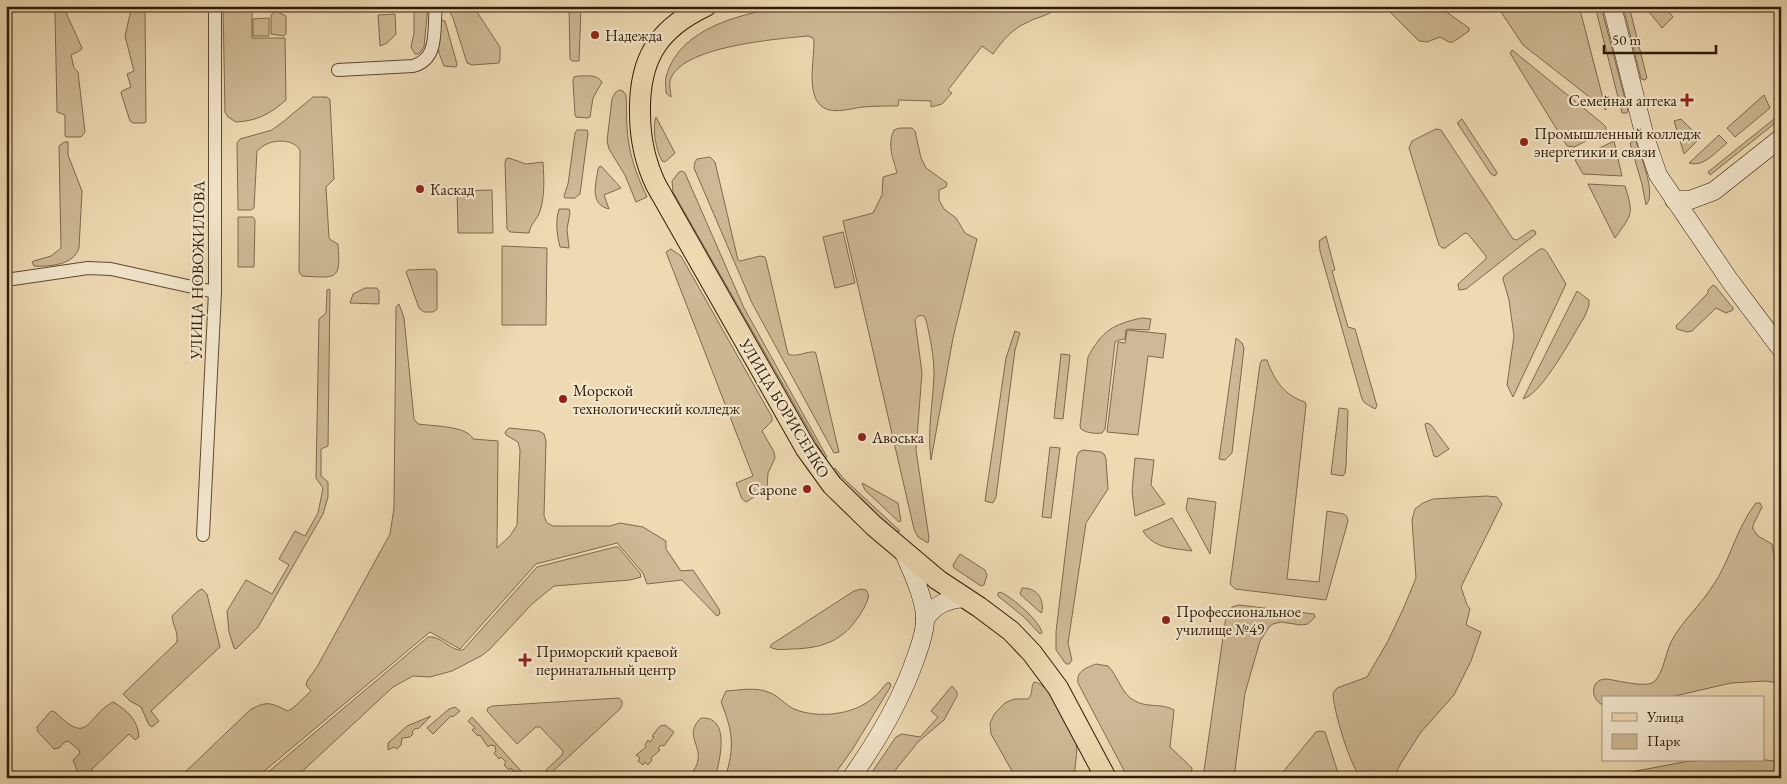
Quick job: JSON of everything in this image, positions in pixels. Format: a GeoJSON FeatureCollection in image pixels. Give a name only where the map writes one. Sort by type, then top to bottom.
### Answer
{"type":"FeatureCollection","features":[{"type":"Feature","properties":{"kind":"main road","name":"УЛИЦА БОРИСЕНКО"},"geometry":{"type":"LineString","coordinates":[[706,6],[688,15],[672,28],[656,45],[643,71],[640,128],[649,170],[731,319],[819,470],[874,526],[903,551],[938,580],[980,607],[1011,631],[1058,688],[1106,778]]}},
{"type":"Feature","properties":{"kind":"main road"},"geometry":{"type":"LineString","coordinates":[[1612,6],[1648,145],[1658,175],[1730,281],[1781,349]]}},
{"type":"Feature","properties":{"kind":"main road"},"geometry":{"type":"LineString","coordinates":[[1674,200],[1690,200],[1714,191],[1781,138]]}},
{"type":"Feature","properties":{"kind":"main road"},"geometry":{"type":"LineString","coordinates":[[850,778],[893,712],[918,651],[925,619],[921,596],[903,551]]}},
{"type":"Feature","properties":{"kind":"main road"},"geometry":{"type":"LineString","coordinates":[[925,619],[939,604],[950,599],[964,598]]}},
{"type":"Feature","properties":{"kind":"street","name":"УЛИЦА НОВОЖИЛОВА"},"geometry":{"type":"LineString","coordinates":[[203,535],[215,292],[215,6]]}},
{"type":"Feature","properties":{"kind":"street"},"geometry":{"type":"LineString","coordinates":[[338,70],[413,66],[424,62],[431,52],[433,44],[436,6]]}},
{"type":"Feature","properties":{"kind":"street"},"geometry":{"type":"LineString","coordinates":[[6,280],[88,268],[111,269],[215,292]]}},
{"type":"Feature","properties":{"kind":"green space"},"geometry":{"type":"Polygon","coordinates":[[[63,6],[82,48],[71,55],[74,68],[78,72],[85,132],[81,137],[66,137],[65,115],[57,112],[55,14],[63,6]]]}},
{"type":"Feature","properties":{"kind":"green space"},"geometry":{"type":"Polygon","coordinates":[[[223,6],[252,6],[252,38],[285,38],[286,100],[269,113],[250,120],[236,122],[228,117],[225,112],[223,6]]]}},
{"type":"Feature","properties":{"kind":"green space"},"geometry":{"type":"Polygon","coordinates":[[[414,6],[428,6],[424,47],[419,54],[415,54],[411,47],[414,33],[414,6]]]}},
{"type":"Feature","properties":{"kind":"green space"},"geometry":{"type":"Polygon","coordinates":[[[447,6],[473,6],[500,47],[499,63],[472,65],[467,63],[453,18],[447,6]]]}},
{"type":"Feature","properties":{"kind":"green space"},"geometry":{"type":"Polygon","coordinates":[[[569,6],[579,6],[581,9],[579,61],[572,61],[570,59],[569,6]]]}},
{"type":"Feature","properties":{"kind":"green space"},"geometry":{"type":"Polygon","coordinates":[[[792,6],[1059,6],[1048,14],[1017,28],[993,54],[982,46],[948,90],[952,93],[942,104],[931,107],[931,101],[899,100],[898,106],[863,107],[836,111],[824,108],[819,104],[813,91],[814,42],[813,38],[808,36],[754,42],[710,52],[691,60],[677,69],[670,81],[671,97],[666,93],[666,77],[673,60],[685,45],[700,34],[717,25],[755,12],[792,6]]]}},
{"type":"Feature","properties":{"kind":"green space"},"geometry":{"type":"Polygon","coordinates":[[[1384,6],[1438,6],[1469,28],[1469,31],[1453,42],[1440,37],[1427,42],[1419,41],[1384,6]]]}},
{"type":"Feature","properties":{"kind":"green space"},"geometry":{"type":"Polygon","coordinates":[[[1497,6],[1579,6],[1606,110],[1523,45],[1497,6]]]}},
{"type":"Feature","properties":{"kind":"green space"},"geometry":{"type":"Polygon","coordinates":[[[1595,6],[1601,6],[1627,113],[1622,113],[1595,6]]]}},
{"type":"Feature","properties":{"kind":"green space"},"geometry":{"type":"Polygon","coordinates":[[[1623,6],[1629,6],[1647,78],[1645,80],[1641,79],[1623,6]]]}},
{"type":"Feature","properties":{"kind":"green space"},"geometry":{"type":"Polygon","coordinates":[[[1656,6],[1664,6],[1673,17],[1662,28],[1649,12],[1656,6]]]}},
{"type":"Feature","properties":{"kind":"green space"},"geometry":{"type":"Polygon","coordinates":[[[142,8],[145,12],[146,122],[144,123],[133,123],[130,121],[121,93],[131,87],[127,74],[134,71],[125,36],[131,10],[142,8]]]}},
{"type":"Feature","properties":{"kind":"green space"},"geometry":{"type":"Polygon","coordinates":[[[276,11],[286,16],[286,34],[284,36],[271,34],[271,15],[276,11]]]}},
{"type":"Feature","properties":{"kind":"green space"},"geometry":{"type":"Polygon","coordinates":[[[395,14],[396,34],[387,43],[380,46],[378,15],[395,14]]]}},
{"type":"Feature","properties":{"kind":"green space"},"geometry":{"type":"Polygon","coordinates":[[[269,18],[269,36],[253,36],[253,19],[269,18]]]}},
{"type":"Feature","properties":{"kind":"green space"},"geometry":{"type":"Polygon","coordinates":[[[440,20],[445,21],[457,64],[456,67],[444,66],[439,53],[440,20]]]}},
{"type":"Feature","properties":{"kind":"green space"},"geometry":{"type":"Polygon","coordinates":[[[1512,50],[1602,123],[1606,127],[1606,131],[1574,147],[1567,146],[1510,53],[1512,50]]]}},
{"type":"Feature","properties":{"kind":"green space"},"geometry":{"type":"Polygon","coordinates":[[[574,77],[595,77],[602,82],[593,98],[590,117],[587,118],[576,117],[575,115],[573,81],[574,77]]]}},
{"type":"Feature","properties":{"kind":"green space"},"geometry":{"type":"Polygon","coordinates":[[[619,90],[623,91],[626,95],[629,145],[636,171],[647,197],[636,202],[625,175],[609,149],[607,141],[612,99],[619,90]]]}},
{"type":"Feature","properties":{"kind":"green space"},"geometry":{"type":"Polygon","coordinates":[[[1764,95],[1770,108],[1735,137],[1727,128],[1764,95]]]}},
{"type":"Feature","properties":{"kind":"green space"},"geometry":{"type":"Polygon","coordinates":[[[313,97],[327,97],[330,100],[334,179],[326,187],[329,238],[338,244],[339,265],[334,275],[330,277],[302,276],[299,272],[300,151],[298,147],[290,143],[276,141],[257,151],[254,208],[251,210],[238,210],[237,143],[240,139],[272,130],[313,97]]]}},
{"type":"Feature","properties":{"kind":"green space"},"geometry":{"type":"Polygon","coordinates":[[[1779,115],[1779,120],[1710,175],[1708,172],[1779,115]]]}},
{"type":"Feature","properties":{"kind":"green space"},"geometry":{"type":"Polygon","coordinates":[[[656,117],[675,153],[665,162],[662,161],[656,145],[654,127],[656,117]]]}},
{"type":"Feature","properties":{"kind":"green space"},"geometry":{"type":"Polygon","coordinates":[[[1462,119],[1496,171],[1495,176],[1491,174],[1458,124],[1462,119]]]}},
{"type":"Feature","properties":{"kind":"green space"},"geometry":{"type":"Polygon","coordinates":[[[1681,119],[1700,138],[1684,154],[1674,121],[1681,119]]]}},
{"type":"Feature","properties":{"kind":"green space"},"geometry":{"type":"Polygon","coordinates":[[[912,128],[915,131],[921,158],[926,168],[947,183],[946,187],[939,190],[939,200],[944,209],[956,218],[965,233],[977,239],[953,338],[931,460],[933,360],[926,320],[924,316],[921,316],[915,320],[922,373],[916,450],[929,538],[928,543],[918,537],[914,529],[843,221],[873,213],[882,195],[883,177],[897,173],[891,152],[891,141],[894,130],[912,128]]]}},
{"type":"Feature","properties":{"kind":"green space"},"geometry":{"type":"Polygon","coordinates":[[[1436,129],[1441,130],[1513,239],[1517,240],[1532,230],[1536,234],[1466,289],[1459,290],[1458,284],[1486,259],[1486,256],[1468,234],[1465,233],[1445,248],[1439,245],[1409,148],[1412,141],[1436,129]]]}},
{"type":"Feature","properties":{"kind":"green space"},"geometry":{"type":"Polygon","coordinates":[[[577,130],[587,130],[588,133],[580,194],[575,198],[565,198],[575,133],[577,130]]]}},
{"type":"Feature","properties":{"kind":"green space"},"geometry":{"type":"Polygon","coordinates":[[[1719,135],[1727,143],[1705,161],[1694,164],[1689,163],[1719,135]]]}},
{"type":"Feature","properties":{"kind":"green space"},"geometry":{"type":"Polygon","coordinates":[[[1614,141],[1622,176],[1583,174],[1575,160],[1614,141]]]}},
{"type":"Feature","properties":{"kind":"green space"},"geometry":{"type":"Polygon","coordinates":[[[1636,141],[1649,183],[1650,192],[1646,205],[1630,143],[1636,141]]]}},
{"type":"Feature","properties":{"kind":"green space"},"geometry":{"type":"Polygon","coordinates":[[[64,142],[68,142],[68,155],[82,191],[79,248],[72,258],[60,264],[34,266],[32,262],[51,256],[61,248],[59,146],[64,142]]]}},
{"type":"Feature","properties":{"kind":"green space"},"geometry":{"type":"Polygon","coordinates":[[[710,157],[715,162],[738,260],[760,256],[765,257],[788,354],[815,352],[816,354],[839,452],[834,453],[752,303],[694,168],[697,159],[710,157]]]}},
{"type":"Feature","properties":{"kind":"green space"},"geometry":{"type":"Polygon","coordinates":[[[509,158],[526,164],[543,162],[544,187],[542,205],[529,233],[510,232],[507,229],[505,163],[506,159],[509,158]]]}},
{"type":"Feature","properties":{"kind":"green space"},"geometry":{"type":"Polygon","coordinates":[[[600,166],[621,188],[604,195],[609,209],[599,203],[596,198],[595,187],[600,166]]]}},
{"type":"Feature","properties":{"kind":"green space"},"geometry":{"type":"Polygon","coordinates":[[[682,171],[685,173],[744,308],[827,457],[825,458],[673,192],[672,181],[682,171]]]}},
{"type":"Feature","properties":{"kind":"green space"},"geometry":{"type":"Polygon","coordinates":[[[1588,184],[1625,186],[1630,203],[1630,214],[1615,238],[1588,184]]]}},
{"type":"Feature","properties":{"kind":"green space"},"geometry":{"type":"Polygon","coordinates":[[[492,190],[493,233],[458,233],[457,191],[492,190]]]}},
{"type":"Feature","properties":{"kind":"green space"},"geometry":{"type":"Polygon","coordinates":[[[559,209],[569,209],[567,229],[569,248],[560,247],[557,228],[559,209]]]}},
{"type":"Feature","properties":{"kind":"green space"},"geometry":{"type":"Polygon","coordinates":[[[238,217],[253,217],[255,220],[254,267],[238,267],[238,217]]]}},
{"type":"Feature","properties":{"kind":"green space"},"geometry":{"type":"Polygon","coordinates":[[[843,232],[855,283],[835,288],[823,237],[843,232]]]}},
{"type":"Feature","properties":{"kind":"green space"},"geometry":{"type":"Polygon","coordinates":[[[1326,236],[1335,270],[1332,271],[1348,327],[1355,329],[1377,406],[1375,409],[1362,399],[1320,251],[1319,241],[1326,236]]]}},
{"type":"Feature","properties":{"kind":"green space"},"geometry":{"type":"Polygon","coordinates":[[[502,246],[547,248],[546,325],[502,325],[502,246]]]}},
{"type":"Feature","properties":{"kind":"green space"},"geometry":{"type":"Polygon","coordinates":[[[671,249],[681,256],[772,417],[772,421],[762,431],[774,452],[775,458],[768,473],[767,489],[746,502],[742,499],[736,483],[753,476],[666,252],[671,249]]]}},
{"type":"Feature","properties":{"kind":"green space"},"geometry":{"type":"Polygon","coordinates":[[[1540,249],[1544,249],[1547,252],[1566,284],[1513,397],[1507,385],[1514,336],[1509,300],[1503,279],[1504,276],[1540,249]]]}},
{"type":"Feature","properties":{"kind":"green space"},"geometry":{"type":"Polygon","coordinates":[[[435,269],[437,272],[437,309],[433,312],[424,312],[419,308],[406,272],[408,270],[435,269]]]}},
{"type":"Feature","properties":{"kind":"green space"},"geometry":{"type":"Polygon","coordinates":[[[1713,285],[1733,310],[1726,313],[1716,308],[1692,331],[1687,332],[1677,329],[1676,326],[1708,293],[1708,290],[1713,285]]]}},
{"type":"Feature","properties":{"kind":"green space"},"geometry":{"type":"Polygon","coordinates":[[[365,288],[377,288],[379,291],[379,304],[350,303],[353,294],[365,288]]]}},
{"type":"Feature","properties":{"kind":"green space"},"geometry":{"type":"Polygon","coordinates":[[[329,289],[328,446],[321,449],[321,476],[328,482],[328,497],[323,514],[258,627],[236,649],[229,632],[227,611],[246,580],[272,594],[289,565],[279,559],[295,531],[305,536],[318,513],[323,488],[316,478],[319,319],[326,313],[327,290],[329,289]]]}},
{"type":"Feature","properties":{"kind":"green space"},"geometry":{"type":"Polygon","coordinates":[[[1577,291],[1589,300],[1585,316],[1548,375],[1531,394],[1523,399],[1577,291]]]}},
{"type":"Feature","properties":{"kind":"green space"},"geometry":{"type":"Polygon","coordinates":[[[399,304],[404,318],[414,419],[418,424],[449,427],[464,431],[473,439],[498,441],[497,548],[510,536],[517,525],[520,450],[518,442],[506,435],[505,432],[509,428],[539,431],[544,434],[546,441],[544,516],[547,523],[553,526],[610,526],[620,523],[643,527],[666,541],[666,549],[681,571],[693,570],[719,609],[720,614],[717,616],[682,580],[647,584],[643,573],[617,543],[536,564],[460,649],[430,632],[256,778],[179,778],[250,710],[269,704],[288,711],[311,691],[306,685],[307,681],[317,667],[390,534],[394,508],[396,307],[399,304]]]}},
{"type":"Feature","properties":{"kind":"green space"},"geometry":{"type":"Polygon","coordinates":[[[1142,318],[1151,319],[1149,330],[1128,329],[1126,330],[1125,339],[1115,342],[1105,429],[1102,433],[1091,433],[1081,429],[1088,357],[1098,341],[1109,330],[1123,323],[1142,318]]]}},
{"type":"Feature","properties":{"kind":"green space"},"geometry":{"type":"Polygon","coordinates":[[[1127,330],[1166,334],[1163,358],[1148,356],[1138,435],[1107,432],[1118,342],[1125,343],[1127,330]]]}},
{"type":"Feature","properties":{"kind":"green space"},"geometry":{"type":"Polygon","coordinates":[[[1015,331],[1020,333],[1015,350],[996,497],[993,503],[985,501],[1006,358],[1015,331]]]}},
{"type":"Feature","properties":{"kind":"green space"},"geometry":{"type":"Polygon","coordinates":[[[1236,338],[1242,343],[1244,348],[1232,453],[1225,460],[1219,459],[1236,338]]]}},
{"type":"Feature","properties":{"kind":"green space"},"geometry":{"type":"Polygon","coordinates":[[[1061,354],[1070,355],[1063,419],[1054,418],[1061,354]]]}},
{"type":"Feature","properties":{"kind":"green space"},"geometry":{"type":"Polygon","coordinates":[[[1262,360],[1267,360],[1281,386],[1291,395],[1305,402],[1306,405],[1287,579],[1319,582],[1327,511],[1344,514],[1347,517],[1348,521],[1326,600],[1235,589],[1230,584],[1262,360]]]}},
{"type":"Feature","properties":{"kind":"green space"},"geometry":{"type":"Polygon","coordinates":[[[1339,408],[1347,409],[1348,411],[1346,466],[1343,476],[1331,474],[1339,408]]]}},
{"type":"Feature","properties":{"kind":"green space"},"geometry":{"type":"Polygon","coordinates":[[[1425,424],[1431,425],[1449,449],[1437,457],[1434,456],[1426,429],[1425,424]]]}},
{"type":"Feature","properties":{"kind":"green space"},"geometry":{"type":"Polygon","coordinates":[[[1050,447],[1060,448],[1051,518],[1042,517],[1050,447]]]}},
{"type":"Feature","properties":{"kind":"green space"},"geometry":{"type":"Polygon","coordinates":[[[1083,450],[1104,454],[1108,489],[1086,523],[1068,643],[1072,660],[1069,664],[1066,664],[1056,650],[1056,632],[1077,456],[1083,450]]]}},
{"type":"Feature","properties":{"kind":"green space"},"geometry":{"type":"Polygon","coordinates":[[[1135,458],[1154,460],[1151,485],[1165,504],[1135,516],[1132,491],[1135,458]]]}},
{"type":"Feature","properties":{"kind":"green space"},"geometry":{"type":"Polygon","coordinates":[[[835,468],[844,479],[900,531],[896,532],[841,480],[833,470],[835,468]]]}},
{"type":"Feature","properties":{"kind":"green space"},"geometry":{"type":"Polygon","coordinates":[[[862,483],[898,503],[901,521],[899,522],[865,490],[862,483]]]}},
{"type":"Feature","properties":{"kind":"green space"},"geometry":{"type":"Polygon","coordinates":[[[1497,497],[1502,504],[1461,587],[1470,609],[1466,625],[1481,632],[1471,661],[1454,695],[1421,732],[1393,778],[1361,778],[1352,762],[1343,737],[1333,693],[1337,688],[1367,677],[1388,641],[1404,607],[1416,578],[1412,520],[1415,509],[1433,499],[1497,497]]]}},
{"type":"Feature","properties":{"kind":"green space"},"geometry":{"type":"Polygon","coordinates":[[[1188,498],[1216,502],[1210,554],[1186,509],[1188,498]]]}},
{"type":"Feature","properties":{"kind":"green space"},"geometry":{"type":"Polygon","coordinates":[[[1756,503],[1760,503],[1762,507],[1753,525],[1753,529],[1758,536],[1772,544],[1775,559],[1781,565],[1781,683],[1764,681],[1731,683],[1675,696],[1602,696],[1602,704],[1599,702],[1594,695],[1594,690],[1597,682],[1601,680],[1606,679],[1639,684],[1655,681],[1671,642],[1718,577],[1749,513],[1756,503]]]}},
{"type":"Feature","properties":{"kind":"green space"},"geometry":{"type":"Polygon","coordinates":[[[1172,518],[1192,551],[1164,547],[1147,537],[1143,531],[1172,518]]]}},
{"type":"Feature","properties":{"kind":"green space"},"geometry":{"type":"Polygon","coordinates":[[[618,547],[640,573],[641,577],[630,580],[554,586],[532,604],[490,649],[481,656],[452,671],[430,677],[413,676],[393,687],[295,778],[261,778],[428,637],[437,638],[454,649],[463,650],[537,567],[618,547]]]}},
{"type":"Feature","properties":{"kind":"green space"},"geometry":{"type":"Polygon","coordinates":[[[960,554],[985,570],[987,575],[984,585],[981,586],[954,568],[953,565],[960,554]]]}},
{"type":"Feature","properties":{"kind":"green space"},"geometry":{"type":"Polygon","coordinates":[[[1022,588],[1032,590],[1041,598],[1041,613],[1020,594],[1022,588]]]}},
{"type":"Feature","properties":{"kind":"green space"},"geometry":{"type":"Polygon","coordinates":[[[202,589],[207,594],[220,647],[151,711],[159,721],[152,727],[149,725],[141,707],[130,701],[123,694],[177,642],[177,634],[172,616],[202,589]]]}},
{"type":"Feature","properties":{"kind":"green space"},"geometry":{"type":"Polygon","coordinates":[[[866,590],[868,599],[858,618],[843,634],[826,643],[805,648],[781,650],[770,647],[854,591],[866,590]]]}},
{"type":"Feature","properties":{"kind":"green space"},"geometry":{"type":"Polygon","coordinates":[[[1000,592],[1025,610],[1037,623],[1042,633],[1040,634],[1024,617],[998,596],[1000,592]]]}},
{"type":"Feature","properties":{"kind":"green space"},"geometry":{"type":"Polygon","coordinates":[[[1239,605],[1314,614],[1315,617],[1308,624],[1301,625],[1281,622],[1269,627],[1260,641],[1245,693],[1234,778],[1203,778],[1226,616],[1232,607],[1239,605]]]}},
{"type":"Feature","properties":{"kind":"green space"},"geometry":{"type":"Polygon","coordinates":[[[1096,664],[1108,666],[1123,690],[1135,701],[1174,710],[1170,747],[1192,768],[1191,778],[1128,778],[1078,683],[1080,673],[1096,664]]]}},
{"type":"Feature","properties":{"kind":"green space"},"geometry":{"type":"Polygon","coordinates":[[[1034,682],[1047,690],[1053,698],[1076,742],[1074,778],[1016,778],[991,734],[990,723],[995,713],[1005,703],[1014,699],[1028,699],[1034,682]]]}},
{"type":"Feature","properties":{"kind":"green space"},"geometry":{"type":"Polygon","coordinates":[[[887,683],[890,683],[891,686],[852,750],[832,778],[725,778],[731,748],[730,731],[721,702],[726,691],[763,690],[772,693],[794,709],[814,714],[836,714],[857,708],[866,703],[887,683]]]}},
{"type":"Feature","properties":{"kind":"green space"},"geometry":{"type":"Polygon","coordinates":[[[952,686],[957,692],[957,696],[944,720],[918,742],[889,778],[868,778],[896,737],[902,734],[920,737],[938,717],[931,711],[952,686]]]}},
{"type":"Feature","properties":{"kind":"green space"},"geometry":{"type":"Polygon","coordinates":[[[619,698],[622,701],[620,709],[549,775],[546,770],[562,755],[563,751],[540,727],[536,727],[517,744],[487,711],[492,706],[619,698]]]}},
{"type":"Feature","properties":{"kind":"green space"},"geometry":{"type":"Polygon","coordinates":[[[113,702],[131,716],[139,737],[135,740],[129,734],[91,770],[98,778],[76,778],[77,770],[73,760],[80,753],[79,750],[68,741],[59,748],[54,749],[38,732],[37,727],[51,711],[55,712],[66,722],[81,728],[87,726],[104,708],[113,702]]]}},
{"type":"Feature","properties":{"kind":"green space"},"geometry":{"type":"Polygon","coordinates":[[[455,707],[460,711],[453,717],[451,716],[433,734],[427,728],[449,709],[455,707]]]}},
{"type":"Feature","properties":{"kind":"green space"},"geometry":{"type":"Polygon","coordinates":[[[431,716],[418,729],[416,728],[412,732],[413,734],[410,737],[402,738],[401,745],[397,749],[394,747],[388,750],[388,743],[407,726],[431,716]]]}},
{"type":"Feature","properties":{"kind":"green space"},"geometry":{"type":"Polygon","coordinates":[[[472,717],[522,772],[514,772],[511,768],[509,770],[504,765],[506,762],[501,757],[499,759],[494,753],[496,751],[495,746],[490,745],[488,747],[480,735],[478,736],[472,730],[475,728],[468,721],[472,717]]]}},
{"type":"Feature","properties":{"kind":"green space"},"geometry":{"type":"Polygon","coordinates":[[[701,718],[710,719],[717,724],[720,731],[721,751],[719,761],[715,778],[687,778],[697,763],[698,755],[693,734],[696,724],[701,718]]]}},
{"type":"Feature","properties":{"kind":"green space"},"geometry":{"type":"Polygon","coordinates":[[[665,725],[674,732],[664,746],[661,745],[658,749],[660,750],[651,758],[652,760],[648,765],[645,762],[643,765],[638,761],[640,758],[636,755],[646,747],[645,745],[648,740],[650,742],[660,726],[665,725]]]}},
{"type":"Feature","properties":{"kind":"green space"},"geometry":{"type":"Polygon","coordinates":[[[1316,732],[1325,732],[1338,778],[1278,778],[1316,732]]]}},
{"type":"Feature","properties":{"kind":"green space"},"geometry":{"type":"Polygon","coordinates":[[[1766,760],[1781,762],[1781,778],[1599,778],[1684,762],[1764,762],[1766,760]]]}},
{"type":"Feature","properties":{"kind":"place","name":"Надежда"},"geometry":{"type":"Point","coordinates":[595,35]}},
{"type":"Feature","properties":{"kind":"place","name":"Семейная аптека"},"geometry":{"type":"Point","coordinates":[1687,100]}},
{"type":"Feature","properties":{"kind":"place","name":"Промышленный колледж энергетики и связи"},"geometry":{"type":"Point","coordinates":[1524,142]}},
{"type":"Feature","properties":{"kind":"place","name":"Каскад"},"geometry":{"type":"Point","coordinates":[420,189]}},
{"type":"Feature","properties":{"kind":"place","name":"Морской технологический колледж"},"geometry":{"type":"Point","coordinates":[563,399]}},
{"type":"Feature","properties":{"kind":"place","name":"Авоська"},"geometry":{"type":"Point","coordinates":[862,437]}},
{"type":"Feature","properties":{"kind":"place","name":"Capone"},"geometry":{"type":"Point","coordinates":[807,489]}},
{"type":"Feature","properties":{"kind":"place","name":"Профессиональное училище №49"},"geometry":{"type":"Point","coordinates":[1166,620]}},
{"type":"Feature","properties":{"kind":"place","name":"Приморский краевой перинатальный центр"},"geometry":{"type":"Point","coordinates":[525,660]}}]}
